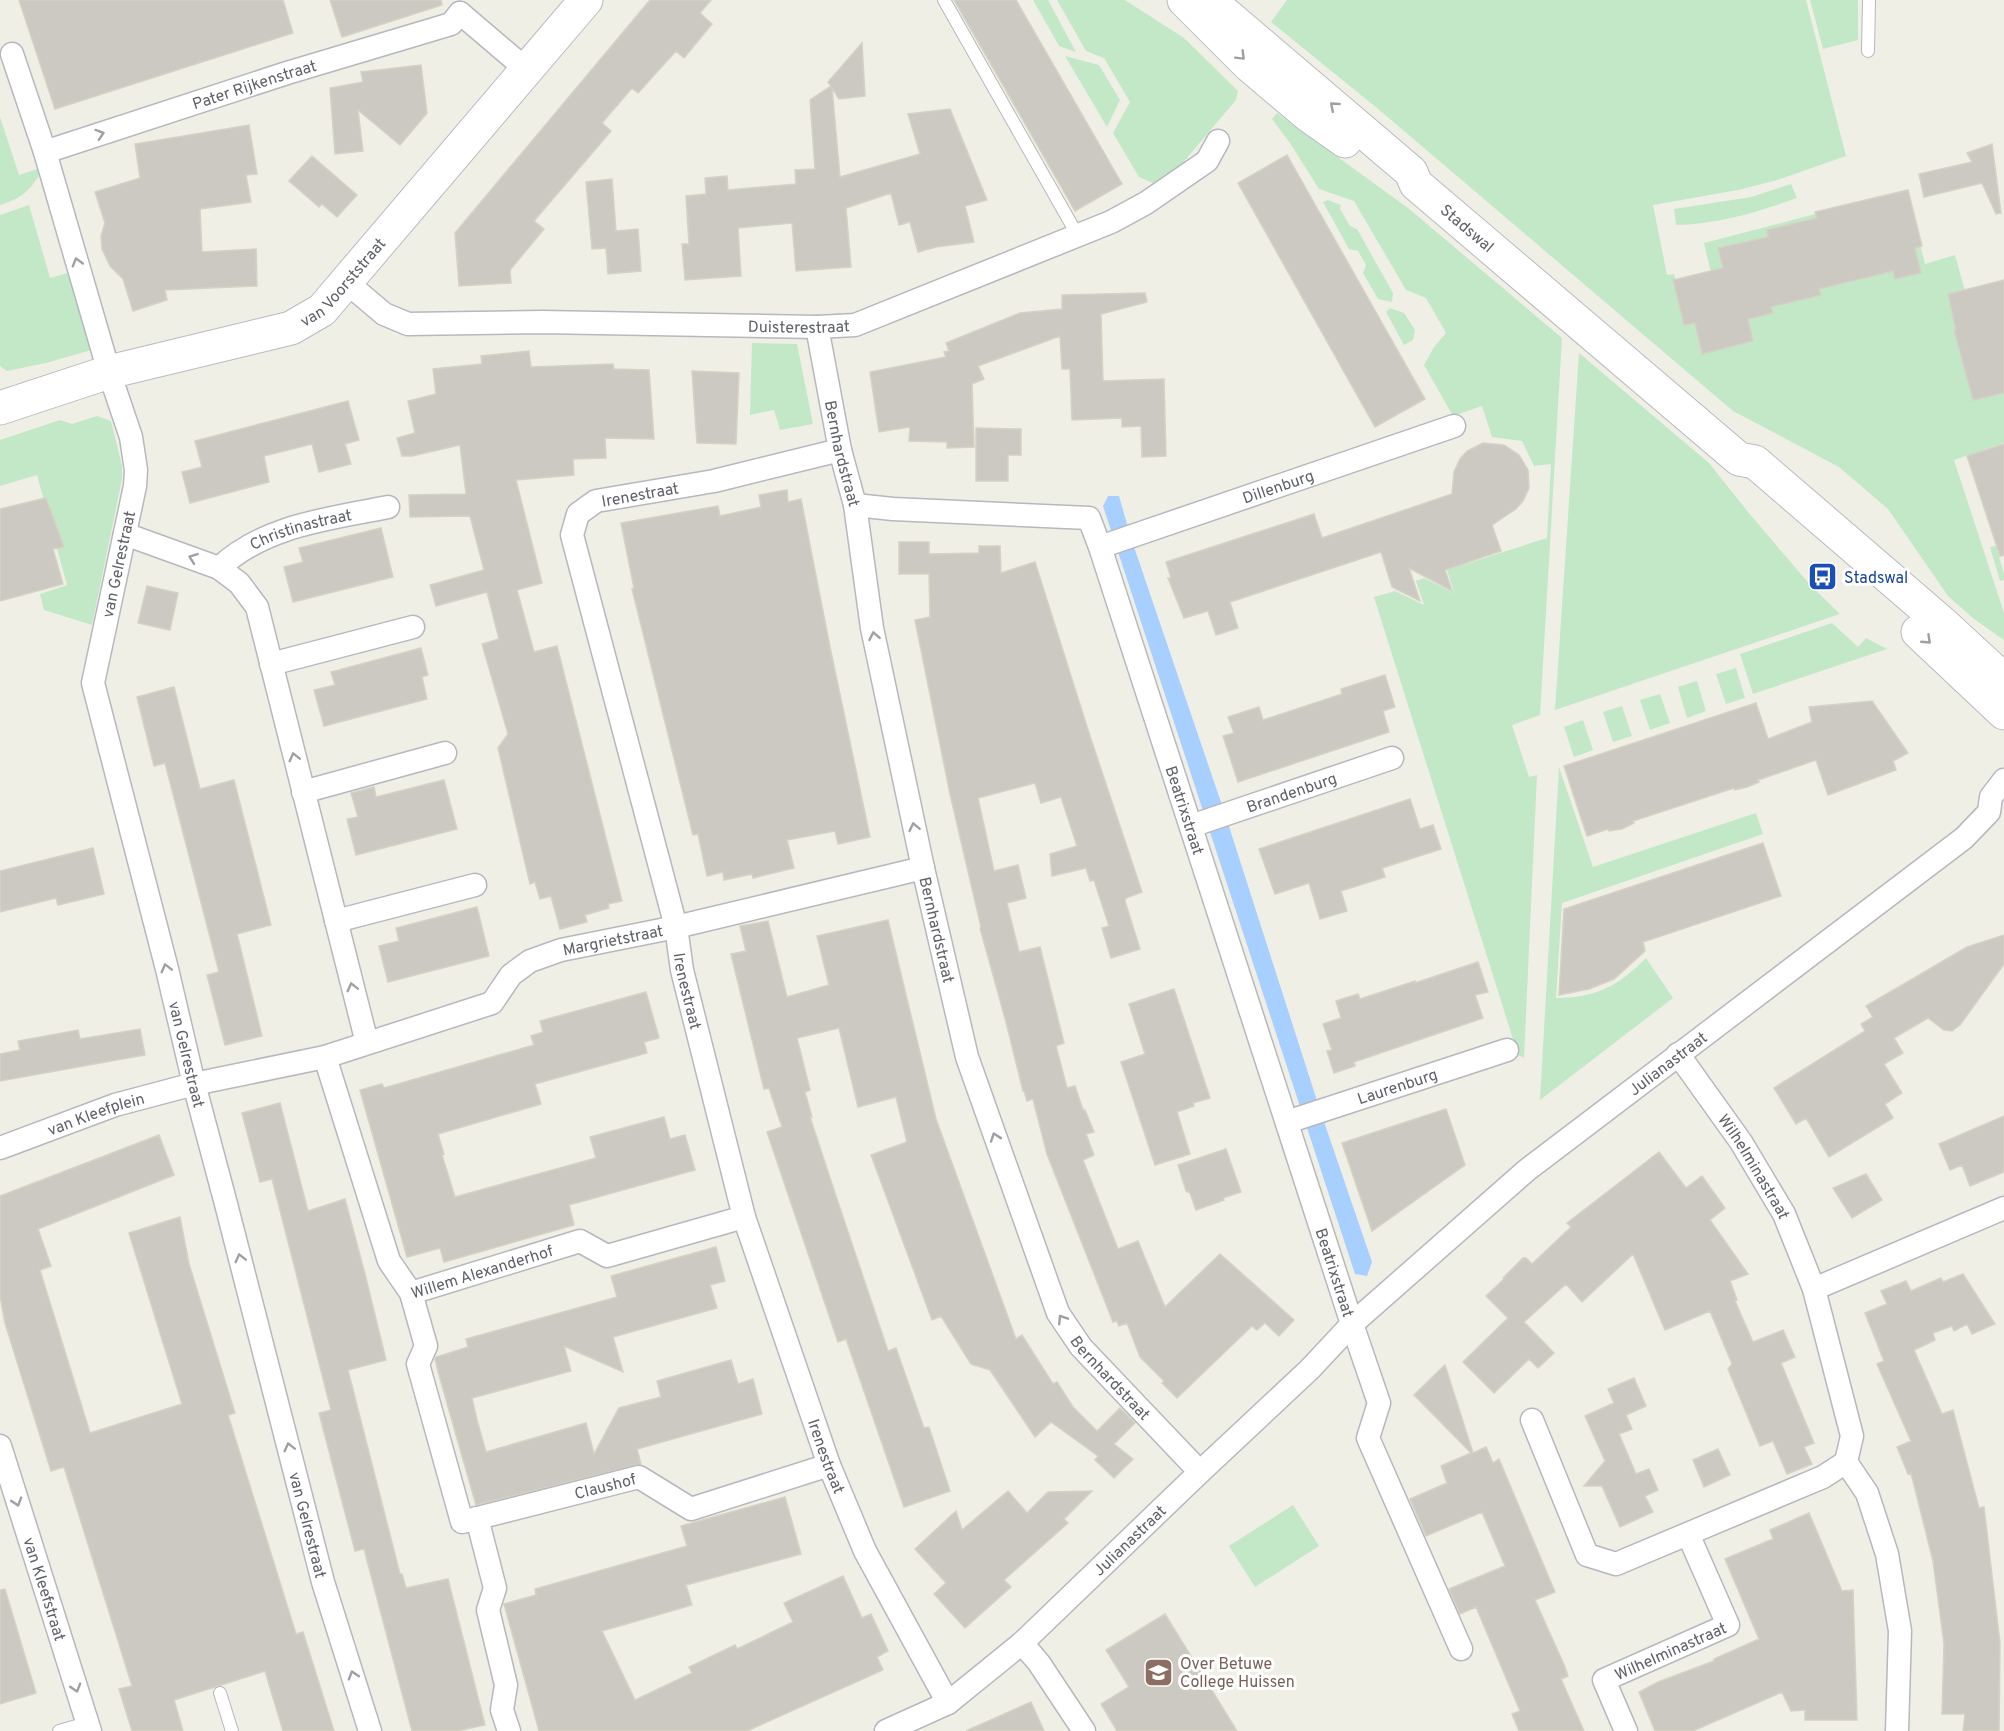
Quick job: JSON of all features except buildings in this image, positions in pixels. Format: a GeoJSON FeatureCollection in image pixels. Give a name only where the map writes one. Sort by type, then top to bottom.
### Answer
{"type":"FeatureCollection","features":[{"type":"Feature","properties":{"kind":"main road","name":"van Voorststraat"},"geometry":{"type":"LineString","coordinates":[[0,408],[110,373],[291,328],[322,310],[586,0]]}},
{"type":"Feature","properties":{"kind":"main road","name":"Stadswal"},"geometry":{"type":"LineString","coordinates":[[1184,0],[1250,66],[1308,115],[1401,183],[1416,184]]}},
{"type":"Feature","properties":{"kind":"main road","name":"Stadswal"},"geometry":{"type":"LineString","coordinates":[[1209,0],[1411,172],[1416,184],[1739,459],[1755,462],[1941,622],[2004,680]]}},
{"type":"Feature","properties":{"kind":"main road","name":"Stadswal"},"geometry":{"type":"LineString","coordinates":[[1739,459],[1744,473],[2004,712]]}},
{"type":"Feature","properties":{"kind":"street"},"geometry":{"type":"LineString","coordinates":[[458,6],[514,59],[528,67]]}},
{"type":"Feature","properties":{"kind":"street","name":"Pater Rijkenstraat"},"geometry":{"type":"LineString","coordinates":[[45,152],[286,73],[451,24],[458,6]]}},
{"type":"Feature","properties":{"kind":"street"},"geometry":{"type":"LineString","coordinates":[[12,54],[45,152],[110,373]]}},
{"type":"Feature","properties":{"kind":"street","name":"Duisterestraat"},"geometry":{"type":"LineString","coordinates":[[345,281],[384,314],[408,324],[542,322],[817,327],[855,325],[1111,222],[1146,203],[1207,161],[1218,141]]}},
{"type":"Feature","properties":{"kind":"street","name":"Bernhardstraat"},"geometry":{"type":"LineString","coordinates":[[817,327],[840,450],[855,505],[872,628],[923,868],[967,1056],[1058,1313],[1081,1347],[1200,1472]]}},
{"type":"Feature","properties":{"kind":"street","name":"van Gelrestraat"},"geometry":{"type":"LineString","coordinates":[[110,373],[131,436],[136,470],[135,486],[93,683],[323,1582],[370,1731]]}},
{"type":"Feature","properties":{"kind":"street","name":"Dillenburg"},"geometry":{"type":"LineString","coordinates":[[1115,542],[1454,426]]}},
{"type":"Feature","properties":{"kind":"street","name":"Irenestraat"},"geometry":{"type":"LineString","coordinates":[[840,450],[714,481],[596,501],[578,514],[572,535],[676,927],[682,970],[744,1217],[829,1465],[865,1551],[948,1703]]}},
{"type":"Feature","properties":{"kind":"street","name":"Beatrixstraat"},"geometry":{"type":"LineString","coordinates":[[855,505],[1089,519],[1115,542],[1304,1117],[1352,1324]]}},
{"type":"Feature","properties":{"kind":"street","name":"Christinastraat"},"geometry":{"type":"LineString","coordinates":[[219,568],[235,553],[280,530],[388,507]]}},
{"type":"Feature","properties":{"kind":"street"},"geometry":{"type":"LineString","coordinates":[[125,534],[219,568],[238,583],[256,607],[367,1043]]}},
{"type":"Feature","properties":{"kind":"street"},"geometry":{"type":"LineString","coordinates":[[271,664],[413,627]]}},
{"type":"Feature","properties":{"kind":"street"},"geometry":{"type":"LineString","coordinates":[[303,792],[445,753]]}},
{"type":"Feature","properties":{"kind":"street","name":"Brandenburg"},"geometry":{"type":"LineString","coordinates":[[1208,820],[1392,758]]}},
{"type":"Feature","properties":{"kind":"street","name":"Julianastraat"},"geometry":{"type":"LineString","coordinates":[[886,1731],[948,1703],[1022,1643],[1310,1369],[1352,1324],[1527,1170],[1964,838],[1996,811],[1991,797],[2004,780]]}},
{"type":"Feature","properties":{"kind":"street","name":"Margrietstraat"},"geometry":{"type":"LineString","coordinates":[[194,1084],[325,1057],[492,1003],[511,975],[530,961],[561,951],[676,927],[923,868]]}},
{"type":"Feature","properties":{"kind":"street"},"geometry":{"type":"LineString","coordinates":[[336,921],[475,885]]}},
{"type":"Feature","properties":{"kind":"street","name":"Laurenburg"},"geometry":{"type":"LineString","coordinates":[[1304,1117],[1507,1050]]}},
{"type":"Feature","properties":{"kind":"street","name":"Wilhelminastraat"},"geometry":{"type":"LineString","coordinates":[[1678,1054],[1741,1142],[1784,1214],[1814,1289],[1852,1436],[1846,1462]]}},
{"type":"Feature","properties":{"kind":"street"},"geometry":{"type":"LineString","coordinates":[[325,1057],[389,1261],[411,1293]]}},
{"type":"Feature","properties":{"kind":"street","name":"van Kleefplein"},"geometry":{"type":"LineString","coordinates":[[0,1148],[115,1105],[194,1084]]}},
{"type":"Feature","properties":{"kind":"street"},"geometry":{"type":"LineString","coordinates":[[1814,1289],[2004,1208]]}},
{"type":"Feature","properties":{"kind":"street","name":"Willem Alexanderhof"},"geometry":{"type":"LineString","coordinates":[[470,1520],[418,1364],[426,1346],[411,1293],[580,1241],[607,1256],[744,1217]]}},
{"type":"Feature","properties":{"kind":"street"},"geometry":{"type":"LineString","coordinates":[[1352,1324],[1379,1403],[1368,1438],[1461,1649]]}},
{"type":"Feature","properties":{"kind":"street"},"geometry":{"type":"LineString","coordinates":[[1532,1420],[1587,1554],[1616,1564],[1823,1476],[1846,1462],[1867,1493],[1887,1554],[1900,1631],[1898,1731]]}},
{"type":"Feature","properties":{"kind":"street","name":"van Kleefstraat"},"geometry":{"type":"LineString","coordinates":[[0,1446],[88,1727]]}},
{"type":"Feature","properties":{"kind":"street","name":"Claushof"},"geometry":{"type":"LineString","coordinates":[[470,1520],[639,1477],[691,1509],[829,1465]]}},
{"type":"Feature","properties":{"kind":"street"},"geometry":{"type":"LineString","coordinates":[[470,1520],[495,1588],[488,1610],[506,1685],[502,1710],[509,1731]]}},
{"type":"Feature","properties":{"kind":"street","name":"Wilhelminastraat"},"geometry":{"type":"LineString","coordinates":[[1626,1731],[1604,1680],[1728,1625],[1689,1534]]}},
{"type":"Feature","properties":{"kind":"street"},"geometry":{"type":"LineString","coordinates":[[1022,1643],[1039,1663],[1084,1731]]}},
{"type":"Feature","properties":{"kind":"lane"},"geometry":{"type":"LineString","coordinates":[[944,0],[1078,236]]}},
{"type":"Feature","properties":{"kind":"lane"},"geometry":{"type":"LineString","coordinates":[[1868,51],[1869,0]]}},
{"type":"Feature","properties":{"kind":"lane"},"geometry":{"type":"LineString","coordinates":[[220,1694],[232,1731]]}},
{"type":"Feature","properties":{"kind":"lane"},"geometry":{"type":"LineString","coordinates":[[59,1731],[88,1727]]}},
{"type":"Feature","properties":{"kind":"green space"},"geometry":{"type":"Polygon","coordinates":[[[1033,0],[1048,0],[1076,52],[1059,46],[1033,0]]]}},
{"type":"Feature","properties":{"kind":"green space"},"geometry":{"type":"Polygon","coordinates":[[[1057,0],[1125,0],[1184,38],[1238,91],[1236,100],[1175,172],[1155,184],[1139,177],[1113,133],[1130,102],[1104,58],[1086,51],[1057,0]]]}},
{"type":"Feature","properties":{"kind":"green space"},"geometry":{"type":"Polygon","coordinates":[[[1287,0],[1806,0],[1846,156],[1777,180],[1738,190],[1653,205],[1667,275],[1674,274],[1676,281],[1713,281],[1704,243],[1880,197],[1911,209],[1925,264],[1955,255],[1965,291],[2004,281],[2004,443],[1954,460],[2004,613],[2004,640],[1974,619],[1948,596],[1888,509],[1839,467],[1733,411],[1377,108],[1271,22],[1287,0]]]}},
{"type":"Feature","properties":{"kind":"green space"},"geometry":{"type":"Polygon","coordinates":[[[1810,0],[1858,0],[1858,40],[1823,49],[1810,0]]]}},
{"type":"Feature","properties":{"kind":"green space"},"geometry":{"type":"Polygon","coordinates":[[[1065,56],[1099,65],[1120,100],[1107,127],[1065,56]]]}},
{"type":"Feature","properties":{"kind":"green space"},"geometry":{"type":"Polygon","coordinates":[[[1277,113],[1408,208],[1562,338],[1540,715],[1512,725],[1529,777],[1537,775],[1524,1058],[1518,1055],[1374,597],[1395,591],[1424,605],[1416,581],[1424,578],[1454,593],[1447,570],[1547,538],[1551,464],[1534,466],[1522,441],[1492,437],[1482,406],[1453,416],[1424,365],[1434,347],[1446,333],[1426,298],[1406,290],[1354,201],[1319,189],[1272,119],[1277,113]]]}},
{"type":"Feature","properties":{"kind":"green space"},"geometry":{"type":"Polygon","coordinates":[[[0,117],[19,175],[37,169],[40,174],[23,194],[0,205],[0,117]]]}},
{"type":"Feature","properties":{"kind":"green space"},"geometry":{"type":"Polygon","coordinates":[[[1791,184],[1797,198],[1738,216],[1676,225],[1674,209],[1751,197],[1791,184]]]}},
{"type":"Feature","properties":{"kind":"green space"},"geometry":{"type":"Polygon","coordinates":[[[1328,200],[1341,205],[1340,209],[1350,226],[1357,229],[1393,293],[1392,302],[1378,299],[1363,273],[1366,265],[1358,251],[1349,249],[1323,202],[1328,200]]]}},
{"type":"Feature","properties":{"kind":"green space"},"geometry":{"type":"Polygon","coordinates":[[[29,205],[50,278],[71,272],[95,349],[7,371],[0,366],[0,215],[29,205]]]}},
{"type":"Feature","properties":{"kind":"green space"},"geometry":{"type":"Polygon","coordinates":[[[1390,308],[1404,313],[1415,330],[1413,340],[1404,345],[1386,312],[1390,308]]]}},
{"type":"Feature","properties":{"kind":"green space"},"geometry":{"type":"Polygon","coordinates":[[[752,343],[797,344],[813,424],[780,430],[774,410],[750,415],[752,343]]]}},
{"type":"Feature","properties":{"kind":"green space"},"geometry":{"type":"Polygon","coordinates":[[[1579,353],[1709,463],[1811,586],[1840,614],[1555,710],[1579,353]]]}},
{"type":"Feature","properties":{"kind":"green space"},"geometry":{"type":"Polygon","coordinates":[[[97,416],[111,421],[122,466],[122,479],[92,625],[44,610],[40,594],[67,585],[37,475],[0,486],[0,440],[60,420],[72,424],[97,416]]]}},
{"type":"Feature","properties":{"kind":"green space"},"geometry":{"type":"Polygon","coordinates":[[[1996,546],[2004,574],[2004,580],[2000,581],[1990,547],[1996,546]]]}},
{"type":"Feature","properties":{"kind":"green space"},"geometry":{"type":"Polygon","coordinates":[[[1832,623],[1858,647],[1866,638],[1887,649],[1753,694],[1740,654],[1832,623]]]}},
{"type":"Feature","properties":{"kind":"green space"},"geometry":{"type":"Polygon","coordinates":[[[1736,668],[1745,698],[1726,704],[1716,674],[1736,668]]]}},
{"type":"Feature","properties":{"kind":"green space"},"geometry":{"type":"Polygon","coordinates":[[[1697,681],[1706,711],[1687,718],[1678,687],[1697,681]]]}},
{"type":"Feature","properties":{"kind":"green space"},"geometry":{"type":"Polygon","coordinates":[[[1660,694],[1670,723],[1650,730],[1640,700],[1660,694]]]}},
{"type":"Feature","properties":{"kind":"green space"},"geometry":{"type":"Polygon","coordinates":[[[1622,706],[1632,736],[1613,742],[1603,712],[1622,706]]]}},
{"type":"Feature","properties":{"kind":"green space"},"geometry":{"type":"Polygon","coordinates":[[[1583,720],[1593,750],[1574,757],[1564,727],[1583,720]]]}},
{"type":"Feature","properties":{"kind":"green space"},"geometry":{"type":"Polygon","coordinates":[[[1559,767],[1593,867],[1756,813],[1763,834],[1562,903],[1556,998],[1583,996],[1606,989],[1626,976],[1646,958],[1673,998],[1540,1100],[1559,767]]]}},
{"type":"Feature","properties":{"kind":"green space"},"geometry":{"type":"Polygon","coordinates":[[[1293,1505],[1319,1546],[1255,1587],[1229,1546],[1293,1505]]]}},
{"type":"Feature","properties":{"kind":"water"},"geometry":{"type":"Polygon","coordinates":[[[1108,496],[1119,496],[1131,538],[1225,814],[1320,1110],[1372,1262],[1367,1276],[1355,1274],[1103,506],[1108,496]]]}},
{"type":"Feature","properties":{"kind":"place","name":"Stadswal"},"geometry":{"type":"Point","coordinates":[1823,577]}},
{"type":"Feature","properties":{"kind":"place","name":"Over Betuwe College Huissen"},"geometry":{"type":"Point","coordinates":[1159,1672]}}]}
